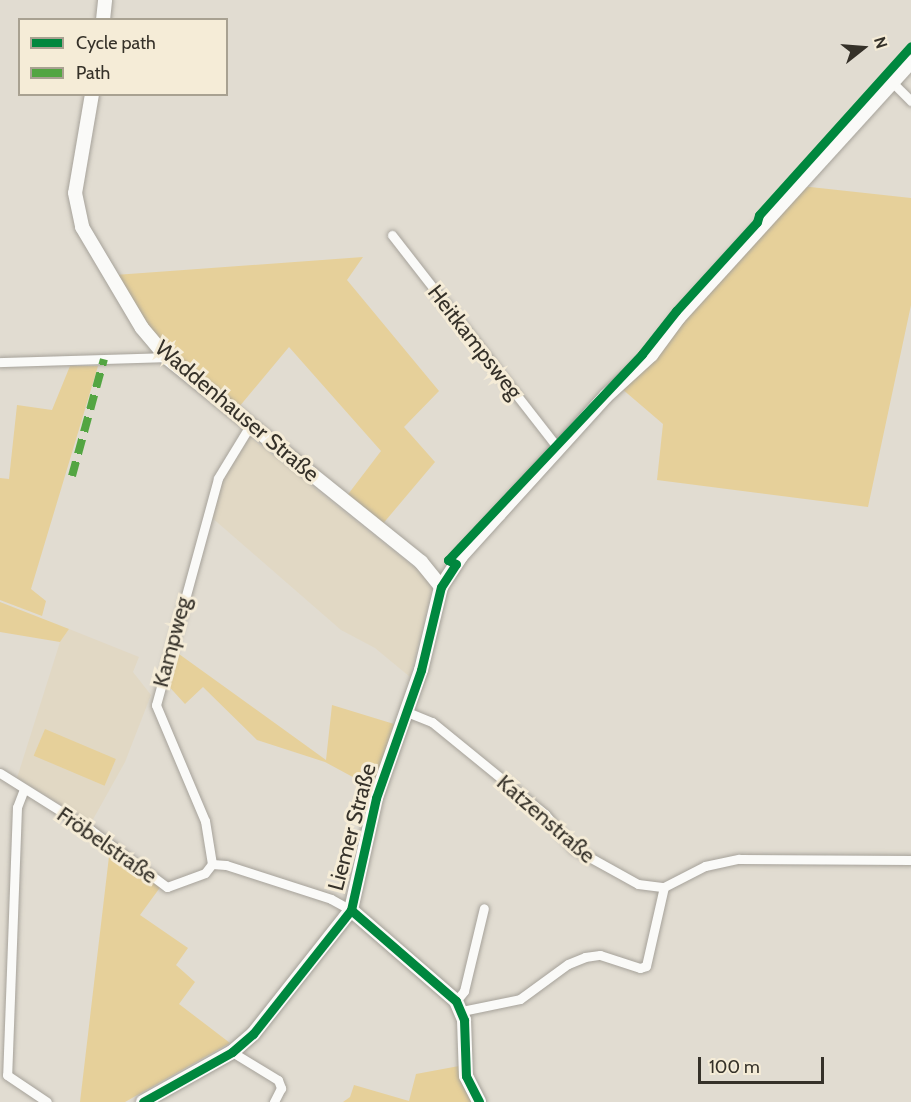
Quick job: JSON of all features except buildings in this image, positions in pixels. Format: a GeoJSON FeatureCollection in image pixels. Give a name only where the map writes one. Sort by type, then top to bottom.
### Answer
{"type":"FeatureCollection","features":[{"type":"Feature","properties":{"kind":"main road"},"geometry":{"type":"LineString","coordinates":[[104,18],[105,0]]}},
{"type":"Feature","properties":{"kind":"main road"},"geometry":{"type":"LineString","coordinates":[[441,587],[461,556],[558,448],[651,355],[679,317],[911,62]]}},
{"type":"Feature","properties":{"kind":"main road","name":"Waddenhauser Straße"},"geometry":{"type":"LineString","coordinates":[[92,96],[75,194],[82,227],[142,328],[166,357],[421,562],[441,587]]}},
{"type":"Feature","properties":{"kind":"main road","name":"Liemer Straße"},"geometry":{"type":"LineString","coordinates":[[441,587],[436,619],[407,712],[376,798],[351,910],[459,1006]]}},
{"type":"Feature","properties":{"kind":"main road"},"geometry":{"type":"LineString","coordinates":[[143,1102],[232,1052],[253,1034],[351,910]]}},
{"type":"Feature","properties":{"kind":"main road"},"geometry":{"type":"LineString","coordinates":[[459,1006],[466,1076],[479,1102]]}},
{"type":"Feature","properties":{"kind":"street"},"geometry":{"type":"LineString","coordinates":[[892,82],[911,101]]}},
{"type":"Feature","properties":{"kind":"street","name":"Heitkampsweg"},"geometry":{"type":"LineString","coordinates":[[392,235],[558,448]]}},
{"type":"Feature","properties":{"kind":"street"},"geometry":{"type":"LineString","coordinates":[[0,362],[166,357]]}},
{"type":"Feature","properties":{"kind":"street","name":"Kampweg"},"geometry":{"type":"LineString","coordinates":[[212,864],[205,821],[156,705],[218,478],[251,424]]}},
{"type":"Feature","properties":{"kind":"street","name":"Katzenstraße"},"geometry":{"type":"LineString","coordinates":[[407,712],[432,722],[544,814],[564,840],[594,862],[627,880],[664,887]]}},
{"type":"Feature","properties":{"kind":"street","name":"Fröbelstraße"},"geometry":{"type":"LineString","coordinates":[[0,773],[91,830],[167,887],[205,873],[212,864]]}},
{"type":"Feature","properties":{"kind":"street"},"geometry":{"type":"LineString","coordinates":[[24,789],[17,807],[7,1075],[47,1102]]}},
{"type":"Feature","properties":{"kind":"street"},"geometry":{"type":"LineString","coordinates":[[484,908],[459,1006],[520,999],[568,964],[585,957],[600,955],[640,968],[646,966],[663,905],[664,887],[729,860],[782,856],[911,860]]}},
{"type":"Feature","properties":{"kind":"street"},"geometry":{"type":"LineString","coordinates":[[212,864],[226,865],[331,899],[351,910]]}},
{"type":"Feature","properties":{"kind":"street"},"geometry":{"type":"LineString","coordinates":[[232,1052],[278,1080],[281,1088],[274,1102]]}},
{"type":"Feature","properties":{"kind":"shaded area"},"geometry":{"type":"Polygon","coordinates":[[[801,186],[911,198],[911,305],[868,507],[657,480],[663,424],[621,388],[801,186]]]}},
{"type":"Feature","properties":{"kind":"shaded area"},"geometry":{"type":"Polygon","coordinates":[[[363,257],[347,280],[439,391],[404,427],[435,462],[381,526],[346,497],[381,451],[289,347],[239,407],[178,360],[146,325],[115,275],[363,257]]]}},
{"type":"Feature","properties":{"kind":"shaded area"},"geometry":{"type":"Polygon","coordinates":[[[70,366],[98,366],[31,589],[46,601],[42,616],[0,600],[0,478],[9,479],[17,405],[52,410],[70,366]]]}},
{"type":"Feature","properties":{"kind":"shaded area"},"geometry":{"type":"Polygon","coordinates":[[[250,437],[434,583],[410,677],[375,648],[341,630],[210,516],[221,481],[250,437]]]}},
{"type":"Feature","properties":{"kind":"shaded area"},"geometry":{"type":"Polygon","coordinates":[[[0,602],[69,629],[60,642],[0,632],[0,602]]]}},
{"type":"Feature","properties":{"kind":"shaded area"},"geometry":{"type":"Polygon","coordinates":[[[69,629],[139,657],[133,672],[151,695],[125,762],[91,823],[17,778],[60,642],[69,629]]]}},
{"type":"Feature","properties":{"kind":"shaded area"},"geometry":{"type":"Polygon","coordinates":[[[172,649],[326,760],[332,705],[394,724],[375,789],[325,762],[257,740],[203,687],[185,704],[164,681],[172,649]]]}},
{"type":"Feature","properties":{"kind":"shaded area"},"geometry":{"type":"Polygon","coordinates":[[[45,729],[116,759],[105,786],[34,756],[45,729]]]}},
{"type":"Feature","properties":{"kind":"shaded area"},"geometry":{"type":"Polygon","coordinates":[[[110,848],[164,882],[140,915],[188,948],[176,965],[195,982],[179,1004],[230,1043],[125,1102],[80,1102],[110,848]]]}},
{"type":"Feature","properties":{"kind":"shaded area"},"geometry":{"type":"Polygon","coordinates":[[[459,1066],[478,1102],[343,1102],[350,1097],[354,1085],[409,1101],[416,1074],[459,1066]]]}},
{"type":"Feature","properties":{"kind":"marked path"},"geometry":{"type":"LineString","coordinates":[[72,476],[104,359]]}},
{"type":"Feature","properties":{"kind":"cycle path"},"geometry":{"type":"LineString","coordinates":[[143,1102],[232,1052],[253,1034],[351,910],[376,798],[421,670],[441,587],[456,564],[448,560],[642,354],[676,311],[757,222],[759,215],[911,46]]}},
{"type":"Feature","properties":{"kind":"cycle path"},"geometry":{"type":"LineString","coordinates":[[351,910],[456,1001],[464,1020],[466,1076],[479,1102]]}}]}
